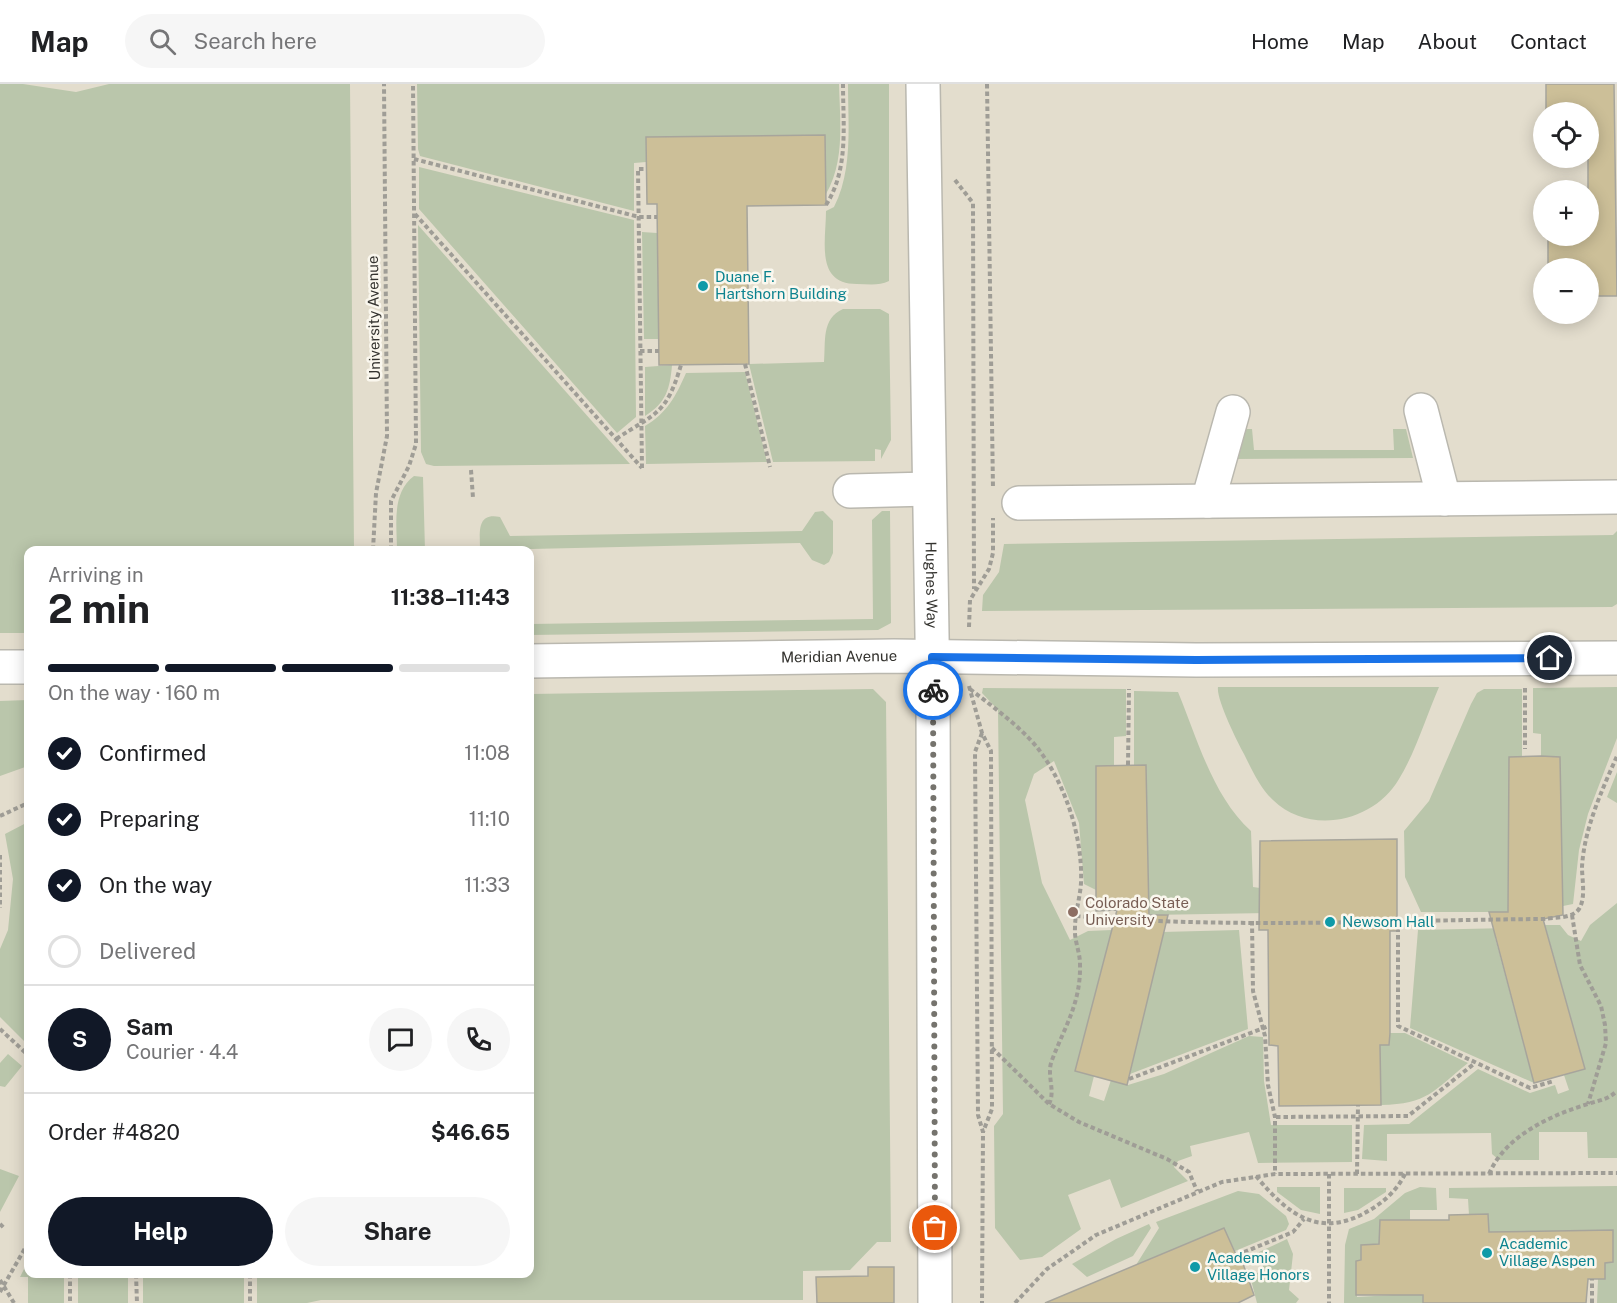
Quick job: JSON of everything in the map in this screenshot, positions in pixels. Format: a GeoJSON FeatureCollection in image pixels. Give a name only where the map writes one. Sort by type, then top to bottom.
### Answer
{"type":"FeatureCollection","features":[{"type":"Feature","properties":{"kind":"street","name":"Hughes Way"},"geometry":{"type":"LineString","coordinates":[[923,84],[932,657],[935,1303]]}},
{"type":"Feature","properties":{"kind":"street"},"geometry":{"type":"LineString","coordinates":[[1421,410],[1444,499]]}},
{"type":"Feature","properties":{"kind":"street"},"geometry":{"type":"LineString","coordinates":[[1208,501],[1233,412]]}},
{"type":"Feature","properties":{"kind":"street"},"geometry":{"type":"LineString","coordinates":[[850,491],[929,489]]}},
{"type":"Feature","properties":{"kind":"street"},"geometry":{"type":"LineString","coordinates":[[1002,504],[1617,497]]}},
{"type":"Feature","properties":{"kind":"street","name":"Meridian Avenue"},"geometry":{"type":"LineString","coordinates":[[534,661],[932,657],[1196,660],[1617,658]]}},
{"type":"Feature","properties":{"kind":"street"},"geometry":{"type":"LineString","coordinates":[[0,667],[24,667]]}},
{"type":"Feature","properties":{"kind":"path","name":"University Avenue"},"geometry":{"type":"LineString","coordinates":[[373,546],[376,493],[387,436],[384,84]]}},
{"type":"Feature","properties":{"kind":"path"},"geometry":{"type":"LineString","coordinates":[[391,546],[391,501],[409,466],[416,444],[413,84]]}},
{"type":"Feature","properties":{"kind":"path"},"geometry":{"type":"LineString","coordinates":[[826,205],[841,171],[843,84]]}},
{"type":"Feature","properties":{"kind":"path"},"geometry":{"type":"LineString","coordinates":[[969,630],[970,600],[974,589],[989,569],[1002,504],[987,84]]}},
{"type":"Feature","properties":{"kind":"path"},"geometry":{"type":"LineString","coordinates":[[414,159],[639,217],[657,217]]}},
{"type":"Feature","properties":{"kind":"path"},"geometry":{"type":"LineString","coordinates":[[414,213],[642,468],[638,169],[646,169]]}},
{"type":"Feature","properties":{"kind":"path"},"geometry":{"type":"LineString","coordinates":[[952,173],[974,203],[974,589]]}},
{"type":"Feature","properties":{"kind":"path"},"geometry":{"type":"LineString","coordinates":[[640,351],[659,351]]}},
{"type":"Feature","properties":{"kind":"path"},"geometry":{"type":"LineString","coordinates":[[745,364],[770,467]]}},
{"type":"Feature","properties":{"kind":"path"},"geometry":{"type":"LineString","coordinates":[[616,439],[665,406],[674,390],[681,365]]}},
{"type":"Feature","properties":{"kind":"path"},"geometry":{"type":"LineString","coordinates":[[471,470],[473,498]]}},
{"type":"Feature","properties":{"kind":"path"},"geometry":{"type":"LineString","coordinates":[[969,679],[969,689],[982,733],[991,751],[992,1109],[983,1132]]}},
{"type":"Feature","properties":{"kind":"path"},"geometry":{"type":"LineString","coordinates":[[1525,681],[1526,749]]}},
{"type":"Feature","properties":{"kind":"path"},"geometry":{"type":"LineString","coordinates":[[1128,765],[1129,682]]}},
{"type":"Feature","properties":{"kind":"path"},"geometry":{"type":"LineString","coordinates":[[969,689],[1008,718],[1036,746],[1055,776],[1071,813],[1078,844],[1081,882],[1074,930],[1080,962],[1079,992],[1071,1022],[1051,1062],[1049,1073],[1052,1095],[1049,1104]]}},
{"type":"Feature","properties":{"kind":"path"},"geometry":{"type":"LineString","coordinates":[[982,733],[975,752],[978,1115],[983,1132],[982,1303]]}},
{"type":"Feature","properties":{"kind":"path"},"geometry":{"type":"LineString","coordinates":[[1076,916],[1116,919],[1252,921],[1544,919],[1572,915],[1579,909],[1583,895],[1582,866],[1588,832],[1617,756]]}},
{"type":"Feature","properties":{"kind":"path"},"geometry":{"type":"LineString","coordinates":[[0,816],[24,805]]}},
{"type":"Feature","properties":{"kind":"path"},"geometry":{"type":"LineString","coordinates":[[0,855],[0,908]]}},
{"type":"Feature","properties":{"kind":"path"},"geometry":{"type":"LineString","coordinates":[[1572,915],[1580,965],[1601,1006],[1605,1025],[1606,1043],[1588,1104]]}},
{"type":"Feature","properties":{"kind":"path"},"geometry":{"type":"LineString","coordinates":[[1398,920],[1398,1026],[1530,1088],[1554,1081]]}},
{"type":"Feature","properties":{"kind":"path"},"geometry":{"type":"LineString","coordinates":[[1252,921],[1253,991],[1263,1027],[1268,1085],[1275,1117],[1275,1174]]}},
{"type":"Feature","properties":{"kind":"path"},"geometry":{"type":"LineString","coordinates":[[1129,1079],[1269,1026]]}},
{"type":"Feature","properties":{"kind":"path"},"geometry":{"type":"LineString","coordinates":[[0,1029],[24,1051]]}},
{"type":"Feature","properties":{"kind":"path"},"geometry":{"type":"LineString","coordinates":[[992,1048],[1049,1104],[1079,1122],[1167,1159],[1189,1172],[1197,1191]]}},
{"type":"Feature","properties":{"kind":"path"},"geometry":{"type":"LineString","coordinates":[[1275,1117],[1408,1116],[1475,1063]]}},
{"type":"Feature","properties":{"kind":"path"},"geometry":{"type":"LineString","coordinates":[[1489,1174],[1500,1154],[1530,1130],[1546,1120],[1588,1104],[1599,1103],[1617,1091]]}},
{"type":"Feature","properties":{"kind":"path"},"geometry":{"type":"LineString","coordinates":[[1357,1174],[1358,1105]]}},
{"type":"Feature","properties":{"kind":"path"},"geometry":{"type":"LineString","coordinates":[[1015,1303],[1047,1269],[1088,1240],[1197,1191],[1255,1175],[1617,1173]]}},
{"type":"Feature","properties":{"kind":"path"},"geometry":{"type":"LineString","coordinates":[[1329,1174],[1329,1303]]}},
{"type":"Feature","properties":{"kind":"path"},"geometry":{"type":"LineString","coordinates":[[1255,1175],[1278,1202],[1304,1219],[1328,1225],[1354,1220],[1385,1201],[1405,1174]]}},
{"type":"Feature","properties":{"kind":"path"},"geometry":{"type":"LineString","coordinates":[[1237,1255],[1293,1232],[1304,1219]]}},
{"type":"Feature","properties":{"kind":"path"},"geometry":{"type":"LineString","coordinates":[[0,1224],[5,1229]]}},
{"type":"Feature","properties":{"kind":"path"},"geometry":{"type":"LineString","coordinates":[[0,1292],[24,1250]]}},
{"type":"Feature","properties":{"kind":"path"},"geometry":{"type":"LineString","coordinates":[[70,1278],[70,1303]]}},
{"type":"Feature","properties":{"kind":"path"},"geometry":{"type":"LineString","coordinates":[[136,1278],[137,1303]]}},
{"type":"Feature","properties":{"kind":"path"},"geometry":{"type":"LineString","coordinates":[[250,1278],[250,1303]]}},
{"type":"Feature","properties":{"kind":"path"},"geometry":{"type":"LineString","coordinates":[[1592,1278],[1592,1303]]}},
{"type":"Feature","properties":{"kind":"path"},"geometry":{"type":"LineString","coordinates":[[0,1280],[14,1303]]}},
{"type":"Feature","properties":{"kind":"shaded area","name":"Colorado State University"},"geometry":{"type":"Polygon","coordinates":[[[0,84],[1617,84],[1617,1303],[0,1303],[0,84]]]}},
{"type":"Feature","properties":{"kind":"green space"},"geometry":{"type":"Polygon","coordinates":[[[0,84],[23,84],[76,92],[109,84],[350,84],[354,546],[24,546],[24,633],[0,633],[0,84]]]}},
{"type":"Feature","properties":{"kind":"green space"},"geometry":{"type":"Polygon","coordinates":[[[417,84],[839,84],[839,154],[826,194],[824,135],[646,137],[646,162],[634,163],[634,211],[420,156],[417,84]]]}},
{"type":"Feature","properties":{"kind":"green space"},"geometry":{"type":"Polygon","coordinates":[[[848,84],[889,84],[889,281],[881,284],[844,282],[834,277],[826,259],[826,211],[834,207],[847,163],[848,84]]]}},
{"type":"Feature","properties":{"kind":"green space"},"geometry":{"type":"Polygon","coordinates":[[[419,167],[634,220],[636,417],[617,433],[419,209],[419,167]]]}},
{"type":"Feature","properties":{"kind":"green space"},"geometry":{"type":"Polygon","coordinates":[[[418,225],[630,464],[434,466],[426,464],[421,452],[418,225]]]}},
{"type":"Feature","properties":{"kind":"green space"},"geometry":{"type":"Polygon","coordinates":[[[642,232],[657,233],[659,339],[644,339],[642,232]]]}},
{"type":"Feature","properties":{"kind":"green space"},"geometry":{"type":"Polygon","coordinates":[[[843,309],[880,309],[889,314],[891,440],[881,459],[881,450],[875,449],[875,461],[773,462],[749,364],[824,362],[828,325],[836,313],[843,309]]]}},
{"type":"Feature","properties":{"kind":"green space"},"geometry":{"type":"Polygon","coordinates":[[[672,365],[666,395],[658,406],[645,416],[645,367],[672,365]]]}},
{"type":"Feature","properties":{"kind":"green space"},"geometry":{"type":"Polygon","coordinates":[[[745,372],[767,462],[646,464],[645,426],[670,403],[686,373],[745,372]]]}},
{"type":"Feature","properties":{"kind":"green space"},"geometry":{"type":"Polygon","coordinates":[[[1243,429],[1252,429],[1254,450],[1394,450],[1393,429],[1406,429],[1413,458],[1233,459],[1243,429]]]}},
{"type":"Feature","properties":{"kind":"green space"},"geometry":{"type":"Polygon","coordinates":[[[414,476],[423,477],[425,546],[397,546],[397,510],[402,491],[414,476]]]}},
{"type":"Feature","properties":{"kind":"green space"},"geometry":{"type":"Polygon","coordinates":[[[823,511],[833,521],[833,553],[829,562],[824,565],[812,560],[800,543],[534,549],[534,546],[480,546],[481,525],[483,521],[492,516],[500,517],[510,536],[802,531],[815,512],[823,511]]]}},
{"type":"Feature","properties":{"kind":"green space"},"geometry":{"type":"Polygon","coordinates":[[[882,511],[890,511],[891,623],[878,630],[534,635],[534,624],[873,619],[872,520],[882,511]]]}},
{"type":"Feature","properties":{"kind":"green space"},"geometry":{"type":"Polygon","coordinates":[[[1617,531],[1617,604],[1612,607],[982,611],[983,595],[999,572],[1004,544],[1613,535],[1617,531]]]}},
{"type":"Feature","properties":{"kind":"green space"},"geometry":{"type":"Polygon","coordinates":[[[1218,687],[1439,687],[1411,757],[1388,794],[1358,814],[1323,821],[1305,818],[1288,811],[1264,790],[1228,720],[1220,701],[1218,687]]]}},
{"type":"Feature","properties":{"kind":"green space"},"geometry":{"type":"Polygon","coordinates":[[[1617,687],[1617,738],[1588,814],[1579,850],[1573,904],[1563,906],[1541,757],[1541,734],[1533,733],[1533,688],[1617,687]]]}},
{"type":"Feature","properties":{"kind":"green space"},"geometry":{"type":"Polygon","coordinates":[[[983,688],[1126,689],[1126,736],[1114,737],[1114,766],[1096,766],[1096,890],[1084,884],[1079,823],[1054,761],[1034,774],[1025,800],[1042,883],[1070,940],[1088,931],[1112,930],[1076,1071],[1094,1076],[1089,1096],[1104,1101],[1111,1080],[1128,1085],[1164,1074],[1249,1036],[1263,1037],[1264,1081],[1271,1125],[1352,1125],[1352,1162],[1258,1163],[1249,1132],[1190,1146],[1192,1156],[1178,1161],[1174,1167],[1188,1181],[1121,1208],[1110,1179],[1068,1195],[1081,1229],[1042,1257],[1020,1260],[995,1228],[994,1126],[1003,1114],[998,710],[982,693],[983,688]]]}},
{"type":"Feature","properties":{"kind":"green space"},"geometry":{"type":"Polygon","coordinates":[[[873,689],[886,702],[891,1242],[877,1242],[850,1270],[803,1271],[803,1300],[321,1300],[307,1303],[257,1303],[257,1278],[534,1278],[534,694],[873,689]]]}},
{"type":"Feature","properties":{"kind":"green space"},"geometry":{"type":"Polygon","coordinates":[[[1484,689],[1522,689],[1522,757],[1509,758],[1508,912],[1421,912],[1405,877],[1404,831],[1429,801],[1471,704],[1477,693],[1484,689]]]}},
{"type":"Feature","properties":{"kind":"green space"},"geometry":{"type":"Polygon","coordinates":[[[1134,691],[1178,692],[1216,784],[1226,801],[1251,831],[1253,887],[1260,888],[1268,913],[1149,915],[1146,765],[1134,765],[1134,691]]]}},
{"type":"Feature","properties":{"kind":"green space"},"geometry":{"type":"Polygon","coordinates":[[[24,700],[24,767],[0,776],[0,701],[24,700]]]}},
{"type":"Feature","properties":{"kind":"green space"},"geometry":{"type":"Polygon","coordinates":[[[1617,772],[1617,803],[1607,797],[1617,772]]]}},
{"type":"Feature","properties":{"kind":"green space"},"geometry":{"type":"Polygon","coordinates":[[[24,824],[24,1041],[0,1017],[0,949],[8,930],[13,879],[5,834],[24,824]]]}},
{"type":"Feature","properties":{"kind":"green space"},"geometry":{"type":"Polygon","coordinates":[[[1617,903],[1617,1158],[1588,1158],[1587,1132],[1539,1132],[1539,1160],[1499,1160],[1492,1154],[1491,1133],[1387,1134],[1387,1161],[1362,1159],[1364,1125],[1409,1124],[1478,1069],[1530,1093],[1555,1085],[1558,1094],[1569,1090],[1564,1075],[1585,1069],[1545,925],[1560,925],[1568,935],[1581,941],[1590,925],[1617,903]]]}},
{"type":"Feature","properties":{"kind":"green space"},"geometry":{"type":"Polygon","coordinates":[[[1509,928],[1495,937],[1534,1083],[1410,1028],[1418,930],[1509,928]]]}},
{"type":"Feature","properties":{"kind":"green space"},"geometry":{"type":"Polygon","coordinates":[[[1239,930],[1248,1029],[1130,1074],[1162,932],[1239,930]]]}},
{"type":"Feature","properties":{"kind":"green space"},"geometry":{"type":"Polygon","coordinates":[[[1390,1033],[1405,1033],[1468,1063],[1420,1099],[1381,1105],[1380,1045],[1389,1045],[1390,1033]]]}},
{"type":"Feature","properties":{"kind":"green space"},"geometry":{"type":"Polygon","coordinates":[[[8,1054],[22,1066],[5,1087],[0,1086],[0,1063],[8,1054]]]}},
{"type":"Feature","properties":{"kind":"green space"},"geometry":{"type":"Polygon","coordinates":[[[0,1169],[19,1176],[0,1212],[0,1169]]]}},
{"type":"Feature","properties":{"kind":"green space"},"geometry":{"type":"Polygon","coordinates":[[[1617,1186],[1617,1303],[1597,1303],[1598,1279],[1605,1278],[1605,1263],[1613,1262],[1612,1230],[1489,1232],[1488,1215],[1469,1215],[1468,1199],[1449,1198],[1449,1188],[1617,1186]]]}},
{"type":"Feature","properties":{"kind":"green space"},"geometry":{"type":"Polygon","coordinates":[[[1277,1187],[1320,1187],[1320,1214],[1301,1210],[1277,1192],[1277,1187]]]}},
{"type":"Feature","properties":{"kind":"green space"},"geometry":{"type":"Polygon","coordinates":[[[1420,1187],[1436,1188],[1437,1210],[1410,1210],[1410,1220],[1380,1221],[1379,1244],[1361,1245],[1361,1260],[1356,1261],[1357,1297],[1393,1295],[1394,1292],[1423,1293],[1423,1303],[1344,1303],[1345,1245],[1349,1229],[1374,1219],[1405,1193],[1420,1187]]]}},
{"type":"Feature","properties":{"kind":"green space"},"geometry":{"type":"Polygon","coordinates":[[[1344,1188],[1386,1188],[1386,1192],[1358,1210],[1344,1213],[1344,1188]]]}},
{"type":"Feature","properties":{"kind":"green space"},"geometry":{"type":"Polygon","coordinates":[[[1238,1191],[1259,1194],[1286,1216],[1289,1224],[1286,1230],[1235,1251],[1224,1229],[1136,1265],[1159,1228],[1156,1222],[1238,1191]]]}},
{"type":"Feature","properties":{"kind":"green space"},"geometry":{"type":"Polygon","coordinates":[[[1149,1224],[1151,1228],[1133,1256],[1087,1277],[1072,1264],[1116,1239],[1149,1224]]]}},
{"type":"Feature","properties":{"kind":"green space"},"geometry":{"type":"Polygon","coordinates":[[[1287,1239],[1293,1254],[1289,1290],[1299,1299],[1296,1303],[1257,1303],[1250,1276],[1264,1270],[1259,1252],[1287,1239]]]}},
{"type":"Feature","properties":{"kind":"green space"},"geometry":{"type":"Polygon","coordinates":[[[28,1278],[64,1278],[64,1303],[28,1303],[28,1278]]]}},
{"type":"Feature","properties":{"kind":"green space"},"geometry":{"type":"Polygon","coordinates":[[[78,1278],[128,1278],[128,1303],[78,1303],[78,1278]]]}},
{"type":"Feature","properties":{"kind":"green space"},"geometry":{"type":"Polygon","coordinates":[[[143,1278],[244,1278],[244,1303],[143,1303],[143,1278]]]}},
{"type":"Feature","properties":{"kind":"building"},"geometry":{"type":"Polygon","coordinates":[[[1546,84],[1614,84],[1617,296],[1599,296],[1599,258],[1548,258],[1548,246],[1599,246],[1599,180],[1588,180],[1588,168],[1599,168],[1599,102],[1546,102],[1546,84]]]}},
{"type":"Feature","properties":{"kind":"building","name":"Duane F. Hartshorn Building"},"geometry":{"type":"Polygon","coordinates":[[[825,135],[826,205],[747,206],[749,364],[659,365],[657,204],[647,204],[646,137],[825,135]]]}},
{"type":"Feature","properties":{"kind":"building"},"geometry":{"type":"Polygon","coordinates":[[[1509,757],[1560,757],[1563,915],[1543,919],[1585,1069],[1534,1083],[1489,912],[1508,912],[1509,757]]]}},
{"type":"Feature","properties":{"kind":"building"},"geometry":{"type":"Polygon","coordinates":[[[1146,765],[1149,915],[1168,915],[1127,1085],[1075,1071],[1117,910],[1096,911],[1096,766],[1146,765]]]}},
{"type":"Feature","properties":{"kind":"building"},"geometry":{"type":"Polygon","coordinates":[[[1397,839],[1397,931],[1390,931],[1390,1033],[1389,1045],[1380,1045],[1381,1105],[1279,1106],[1278,1046],[1269,1045],[1268,930],[1259,930],[1260,841],[1397,839]]]}},
{"type":"Feature","properties":{"kind":"building","name":"Academic Village Aspen"},"geometry":{"type":"Polygon","coordinates":[[[1488,1214],[1489,1232],[1613,1230],[1613,1262],[1605,1263],[1605,1279],[1588,1279],[1586,1303],[1423,1303],[1423,1295],[1356,1295],[1356,1261],[1361,1260],[1361,1245],[1379,1244],[1380,1220],[1449,1220],[1449,1215],[1488,1214]]]}},
{"type":"Feature","properties":{"kind":"building","name":"Academic Village Honors"},"geometry":{"type":"Polygon","coordinates":[[[1224,1228],[1238,1259],[1241,1258],[1254,1295],[1238,1303],[1045,1303],[1224,1228]]]}},
{"type":"Feature","properties":{"kind":"building"},"geometry":{"type":"Polygon","coordinates":[[[868,1267],[894,1267],[894,1303],[817,1303],[816,1277],[868,1276],[868,1267]]]}},
{"type":"Feature","properties":{"kind":"way so far"},"geometry":{"type":"LineString","coordinates":[[933,690],[935,1228]]}},
{"type":"Feature","properties":{"kind":"place","name":"Duane F. Hartshorn Building"},"geometry":{"type":"Point","coordinates":[703,286]}},
{"type":"Feature","properties":{"kind":"place","name":"Colorado State University"},"geometry":{"type":"Point","coordinates":[1073,912]}},
{"type":"Feature","properties":{"kind":"place","name":"Newsom Hall"},"geometry":{"type":"Point","coordinates":[1330,922]}},
{"type":"Feature","properties":{"kind":"place","name":"Academic Village Aspen"},"geometry":{"type":"Point","coordinates":[1487,1253]}},
{"type":"Feature","properties":{"kind":"place","name":"Academic Village Honors"},"geometry":{"type":"Point","coordinates":[1195,1267]}},
{"type":"Feature","properties":{"kind":"route"},"geometry":{"type":"LineString","coordinates":[[933,690],[932,657],[1196,660],[1550,658]]}}]}
